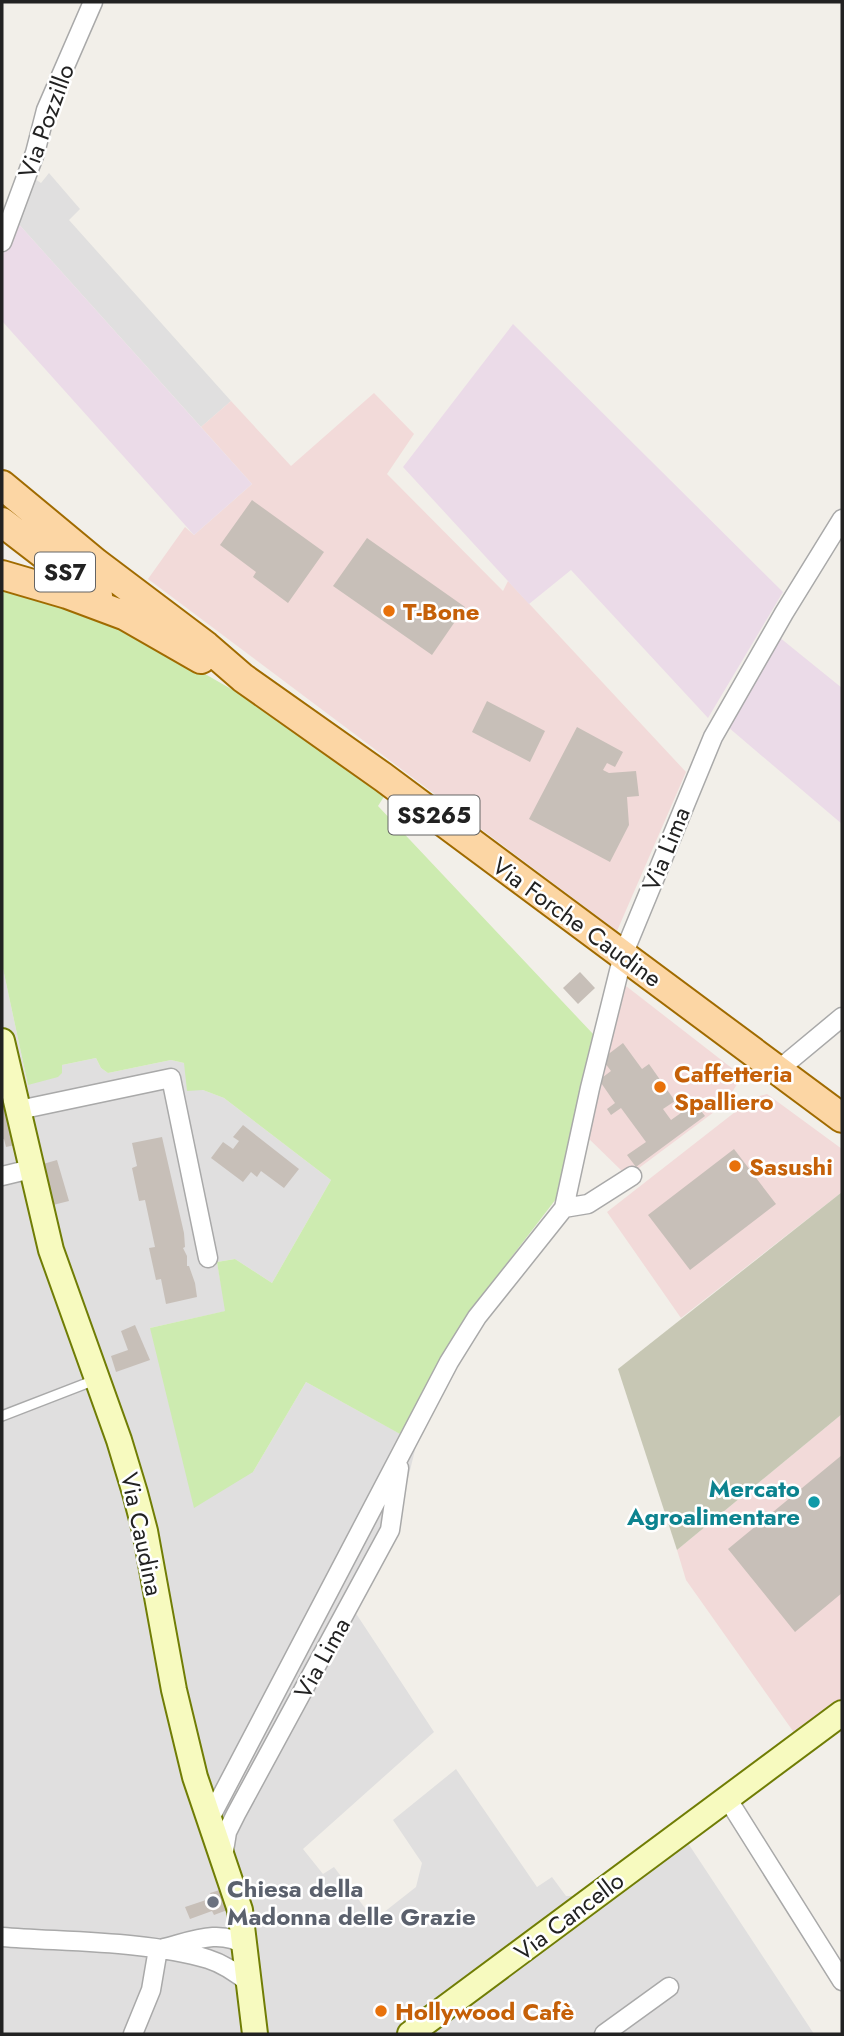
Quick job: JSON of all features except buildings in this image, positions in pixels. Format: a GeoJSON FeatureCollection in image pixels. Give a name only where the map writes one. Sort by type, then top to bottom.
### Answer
{"type":"FeatureCollection","features":[{"type":"Feature","properties":{"kind":"main road","name":"SS7"},"geometry":{"type":"LineString","coordinates":[[8,490],[15,508],[12,518],[3,526],[125,616]]}},
{"type":"Feature","properties":{"kind":"main road","name":"Via Forche Caudine"},"geometry":{"type":"LineString","coordinates":[[8,490],[243,678],[383,777],[842,1118]]}},
{"type":"Feature","properties":{"kind":"main road","name":"Via Forche Caudine"},"geometry":{"type":"LineString","coordinates":[[2,575],[68,594],[125,616],[196,657],[243,678]]}},
{"type":"Feature","properties":{"kind":"main road","name":"Via Caudina"},"geometry":{"type":"LineString","coordinates":[[2,1041],[51,1250],[119,1440],[141,1518],[174,1690],[198,1789],[240,1910],[255,2034]]}},
{"type":"Feature","properties":{"kind":"main road","name":"Via Cancello"},"geometry":{"type":"LineString","coordinates":[[410,2034],[842,1713]]}},
{"type":"Feature","properties":{"kind":"street","name":"Via Pozzillo"},"geometry":{"type":"LineString","coordinates":[[2,242],[35,153],[46,110],[93,2]]}},
{"type":"Feature","properties":{"kind":"street","name":"Via Lima"},"geometry":{"type":"LineString","coordinates":[[209,1819],[449,1362],[477,1317],[564,1208],[623,955],[713,737],[842,519]]}},
{"type":"Feature","properties":{"kind":"street"},"geometry":{"type":"LineString","coordinates":[[776,1071],[842,1017]]}},
{"type":"Feature","properties":{"kind":"street"},"geometry":{"type":"LineString","coordinates":[[19,1110],[171,1078],[208,1258]]}},
{"type":"Feature","properties":{"kind":"street"},"geometry":{"type":"LineString","coordinates":[[2,1176],[30,1169]]}},
{"type":"Feature","properties":{"kind":"street"},"geometry":{"type":"LineString","coordinates":[[564,1208],[588,1204],[632,1176]]}},
{"type":"Feature","properties":{"kind":"street","name":"Via Lima"},"geometry":{"type":"LineString","coordinates":[[223,1857],[227,1832],[236,1814],[390,1530],[401,1452]]}},
{"type":"Feature","properties":{"kind":"street"},"geometry":{"type":"LineString","coordinates":[[198,1789],[214,1790],[228,1783]]}},
{"type":"Feature","properties":{"kind":"street"},"geometry":{"type":"LineString","coordinates":[[727,1798],[842,1981]]}},
{"type":"Feature","properties":{"kind":"street"},"geometry":{"type":"LineString","coordinates":[[211,1936],[223,1929],[240,1910]]}},
{"type":"Feature","properties":{"kind":"street"},"geometry":{"type":"LineString","coordinates":[[2,1937],[158,1949],[209,1959],[235,1958],[246,1946],[224,1936],[211,1936],[158,1949]]}},
{"type":"Feature","properties":{"kind":"street"},"geometry":{"type":"LineString","coordinates":[[133,2034],[151,1990],[158,1949]]}},
{"type":"Feature","properties":{"kind":"street"},"geometry":{"type":"LineString","coordinates":[[209,1959],[234,1971],[250,1984]]}},
{"type":"Feature","properties":{"kind":"street"},"geometry":{"type":"LineString","coordinates":[[604,2034],[669,1987]]}},
{"type":"Feature","properties":{"kind":"lane"},"geometry":{"type":"LineString","coordinates":[[2,1416],[96,1380]]}},
{"type":"Feature","properties":{"kind":"shaded area"},"geometry":{"type":"Polygon","coordinates":[[[49,173],[80,209],[69,220],[231,401],[201,427],[15,220],[32,177],[41,183],[49,173]]]}},
{"type":"Feature","properties":{"kind":"shaded area"},"geometry":{"type":"Polygon","coordinates":[[[15,220],[252,484],[194,535],[2,321],[2,258],[15,220]]]}},
{"type":"Feature","properties":{"kind":"shaded area"},"geometry":{"type":"Polygon","coordinates":[[[513,324],[783,592],[708,718],[571,570],[529,604],[403,467],[513,324]]]}},
{"type":"Feature","properties":{"kind":"shaded area"},"geometry":{"type":"Polygon","coordinates":[[[374,393],[414,434],[387,474],[503,591],[508,581],[686,772],[617,931],[148,579],[185,527],[194,535],[252,484],[201,427],[231,401],[291,466],[374,393]]]}},
{"type":"Feature","properties":{"kind":"shaded area"},"geometry":{"type":"Polygon","coordinates":[[[779,637],[842,688],[842,824],[728,727],[779,637]]]}},
{"type":"Feature","properties":{"kind":"shaded area"},"geometry":{"type":"Polygon","coordinates":[[[2,964],[28,1085],[62,1065],[96,1058],[101,1068],[108,1073],[171,1060],[184,1063],[203,1090],[224,1098],[331,1180],[272,1283],[235,1259],[217,1262],[226,1311],[150,1328],[253,1472],[306,1382],[404,1436],[416,1446],[396,1527],[355,1612],[434,1732],[303,1849],[323,1874],[334,1867],[374,1920],[416,1887],[422,1863],[393,1820],[456,1769],[537,1887],[552,1877],[566,1896],[580,1896],[676,1825],[814,2034],[2,2034],[2,964]]]}},
{"type":"Feature","properties":{"kind":"shaded area"},"geometry":{"type":"Polygon","coordinates":[[[626,986],[742,1076],[731,1094],[714,1112],[626,1175],[585,1135],[619,989],[626,986]]]}},
{"type":"Feature","properties":{"kind":"shaded area"},"geometry":{"type":"Polygon","coordinates":[[[767,1094],[842,1149],[842,1192],[681,1318],[607,1212],[753,1098],[767,1094]]]}},
{"type":"Feature","properties":{"kind":"shaded area"},"geometry":{"type":"Polygon","coordinates":[[[842,1192],[842,1414],[677,1550],[618,1369],[842,1192]]]}},
{"type":"Feature","properties":{"kind":"shaded area"},"geometry":{"type":"Polygon","coordinates":[[[842,1414],[842,1698],[795,1734],[686,1580],[677,1550],[842,1414]]]}},
{"type":"Feature","properties":{"kind":"green space"},"geometry":{"type":"Polygon","coordinates":[[[2,587],[49,598],[148,641],[238,693],[385,795],[378,806],[594,1035],[556,1199],[470,1311],[400,1434],[306,1382],[253,1472],[194,1508],[150,1328],[225,1311],[217,1262],[235,1259],[272,1283],[331,1180],[224,1098],[203,1090],[187,1091],[184,1063],[171,1060],[108,1073],[101,1068],[96,1058],[62,1065],[62,1073],[58,1077],[28,1085],[2,964],[2,587]]]}},
{"type":"Feature","properties":{"kind":"place","name":"T-Bone"},"geometry":{"type":"Point","coordinates":[389,611]}},
{"type":"Feature","properties":{"kind":"place","name":"Caffetteria Spalliero"},"geometry":{"type":"Point","coordinates":[660,1087]}},
{"type":"Feature","properties":{"kind":"place","name":"Sasushi"},"geometry":{"type":"Point","coordinates":[735,1166]}},
{"type":"Feature","properties":{"kind":"place","name":"Mercato Agroalimentare"},"geometry":{"type":"Point","coordinates":[814,1502]}},
{"type":"Feature","properties":{"kind":"place","name":"Chiesa della Madonna delle Grazie"},"geometry":{"type":"Point","coordinates":[213,1902]}},
{"type":"Feature","properties":{"kind":"place","name":"Hollywood Cafè"},"geometry":{"type":"Point","coordinates":[381,2011]}}]}
